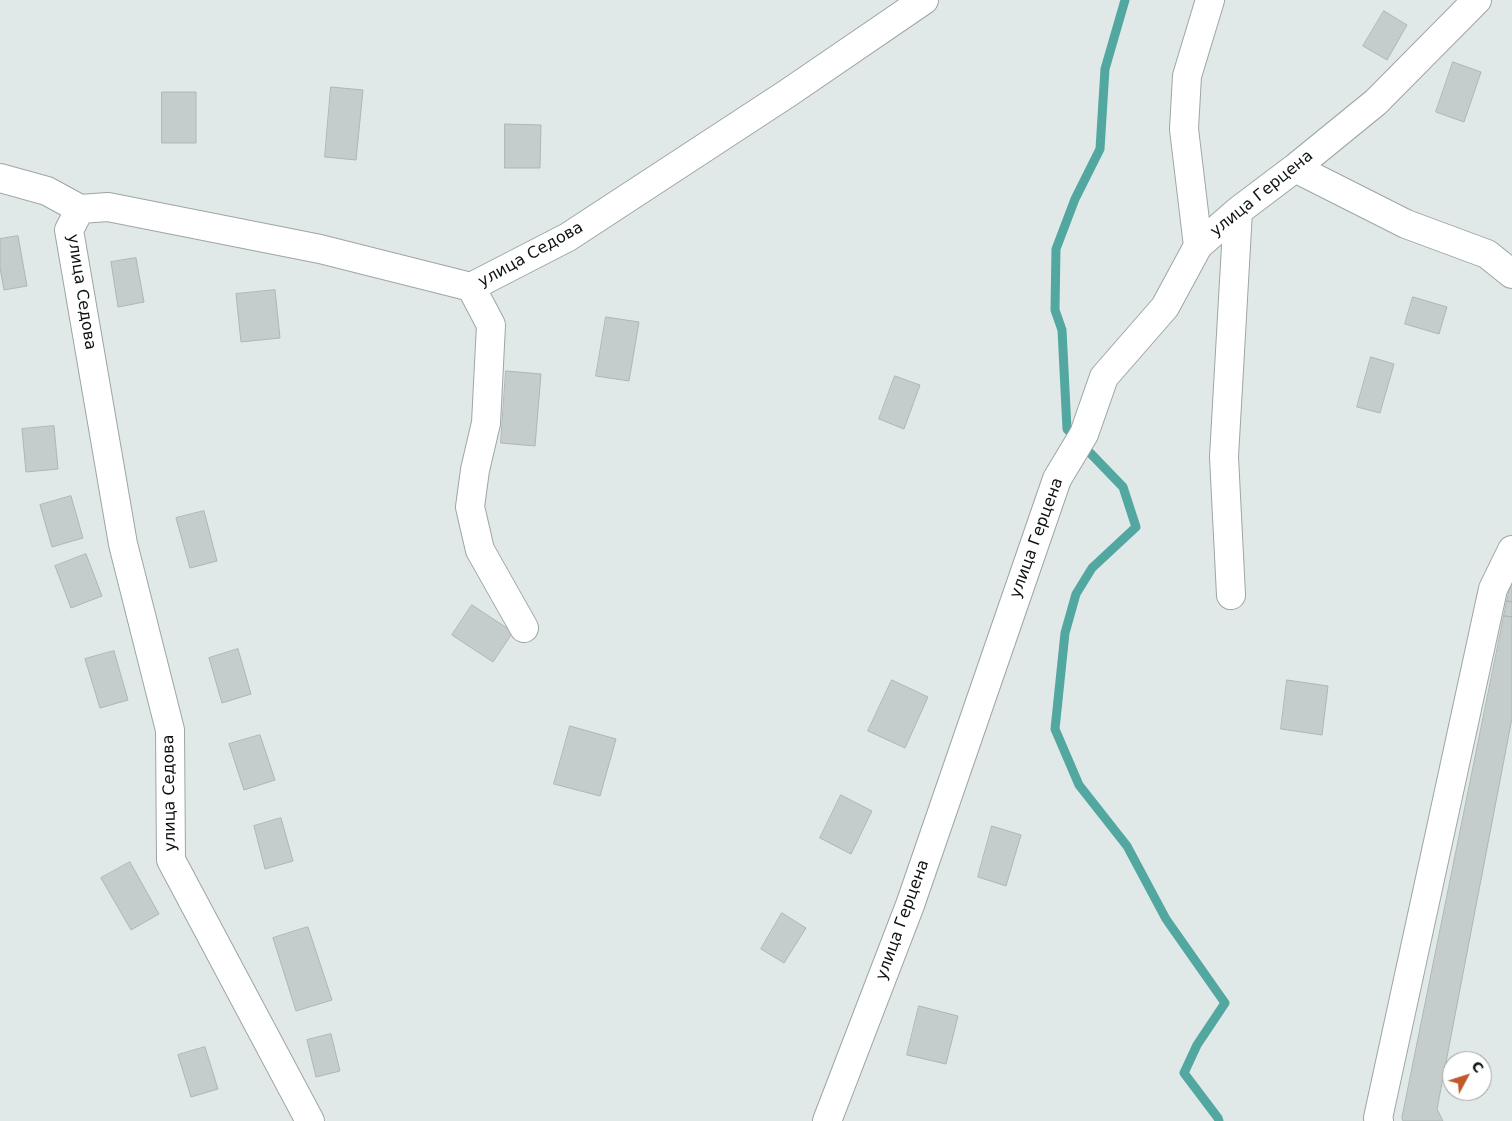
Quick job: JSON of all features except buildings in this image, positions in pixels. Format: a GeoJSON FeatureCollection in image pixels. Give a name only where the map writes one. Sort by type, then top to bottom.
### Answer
{"type":"FeatureCollection","features":[{"type":"Feature","properties":{"kind":"street","name":"улица Седова"},"geometry":{"type":"LineString","coordinates":[[310,1121],[171,860],[170,730],[122,534],[69,230],[80,210],[108,207],[320,249],[471,288],[568,236],[788,93],[924,0]]}},
{"type":"Feature","properties":{"kind":"street"},"geometry":{"type":"LineString","coordinates":[[1198,246],[1184,129],[1187,76],[1210,0]]}},
{"type":"Feature","properties":{"kind":"street","name":"улица Герцена"},"geometry":{"type":"LineString","coordinates":[[827,1121],[910,905],[1057,479],[1078,443],[1104,376],[1165,307],[1198,246],[1238,211],[1296,168],[1376,102],[1477,0]]}},
{"type":"Feature","properties":{"kind":"street"},"geometry":{"type":"LineString","coordinates":[[1296,168],[1406,224],[1487,254],[1512,274]]}},
{"type":"Feature","properties":{"kind":"street"},"geometry":{"type":"LineString","coordinates":[[0,178],[47,190],[80,210]]}},
{"type":"Feature","properties":{"kind":"street"},"geometry":{"type":"LineString","coordinates":[[1231,595],[1224,457],[1238,211]]}},
{"type":"Feature","properties":{"kind":"street"},"geometry":{"type":"LineString","coordinates":[[471,288],[491,325],[486,423],[475,470],[470,507],[480,550],[524,628]]}},
{"type":"Feature","properties":{"kind":"street"},"geometry":{"type":"LineString","coordinates":[[1379,1121],[1378,1118],[1493,589],[1512,550]]}},
{"type":"Feature","properties":{"kind":"waterway"},"geometry":{"type":"LineString","coordinates":[[1125,0],[1105,69],[1100,149],[1075,199],[1056,249],[1055,310],[1062,330],[1067,429],[1123,487],[1136,527],[1092,568],[1076,594],[1065,633],[1055,729],[1079,785],[1127,846],[1166,919],[1225,1003],[1197,1045],[1184,1073],[1219,1121]]}}]}
